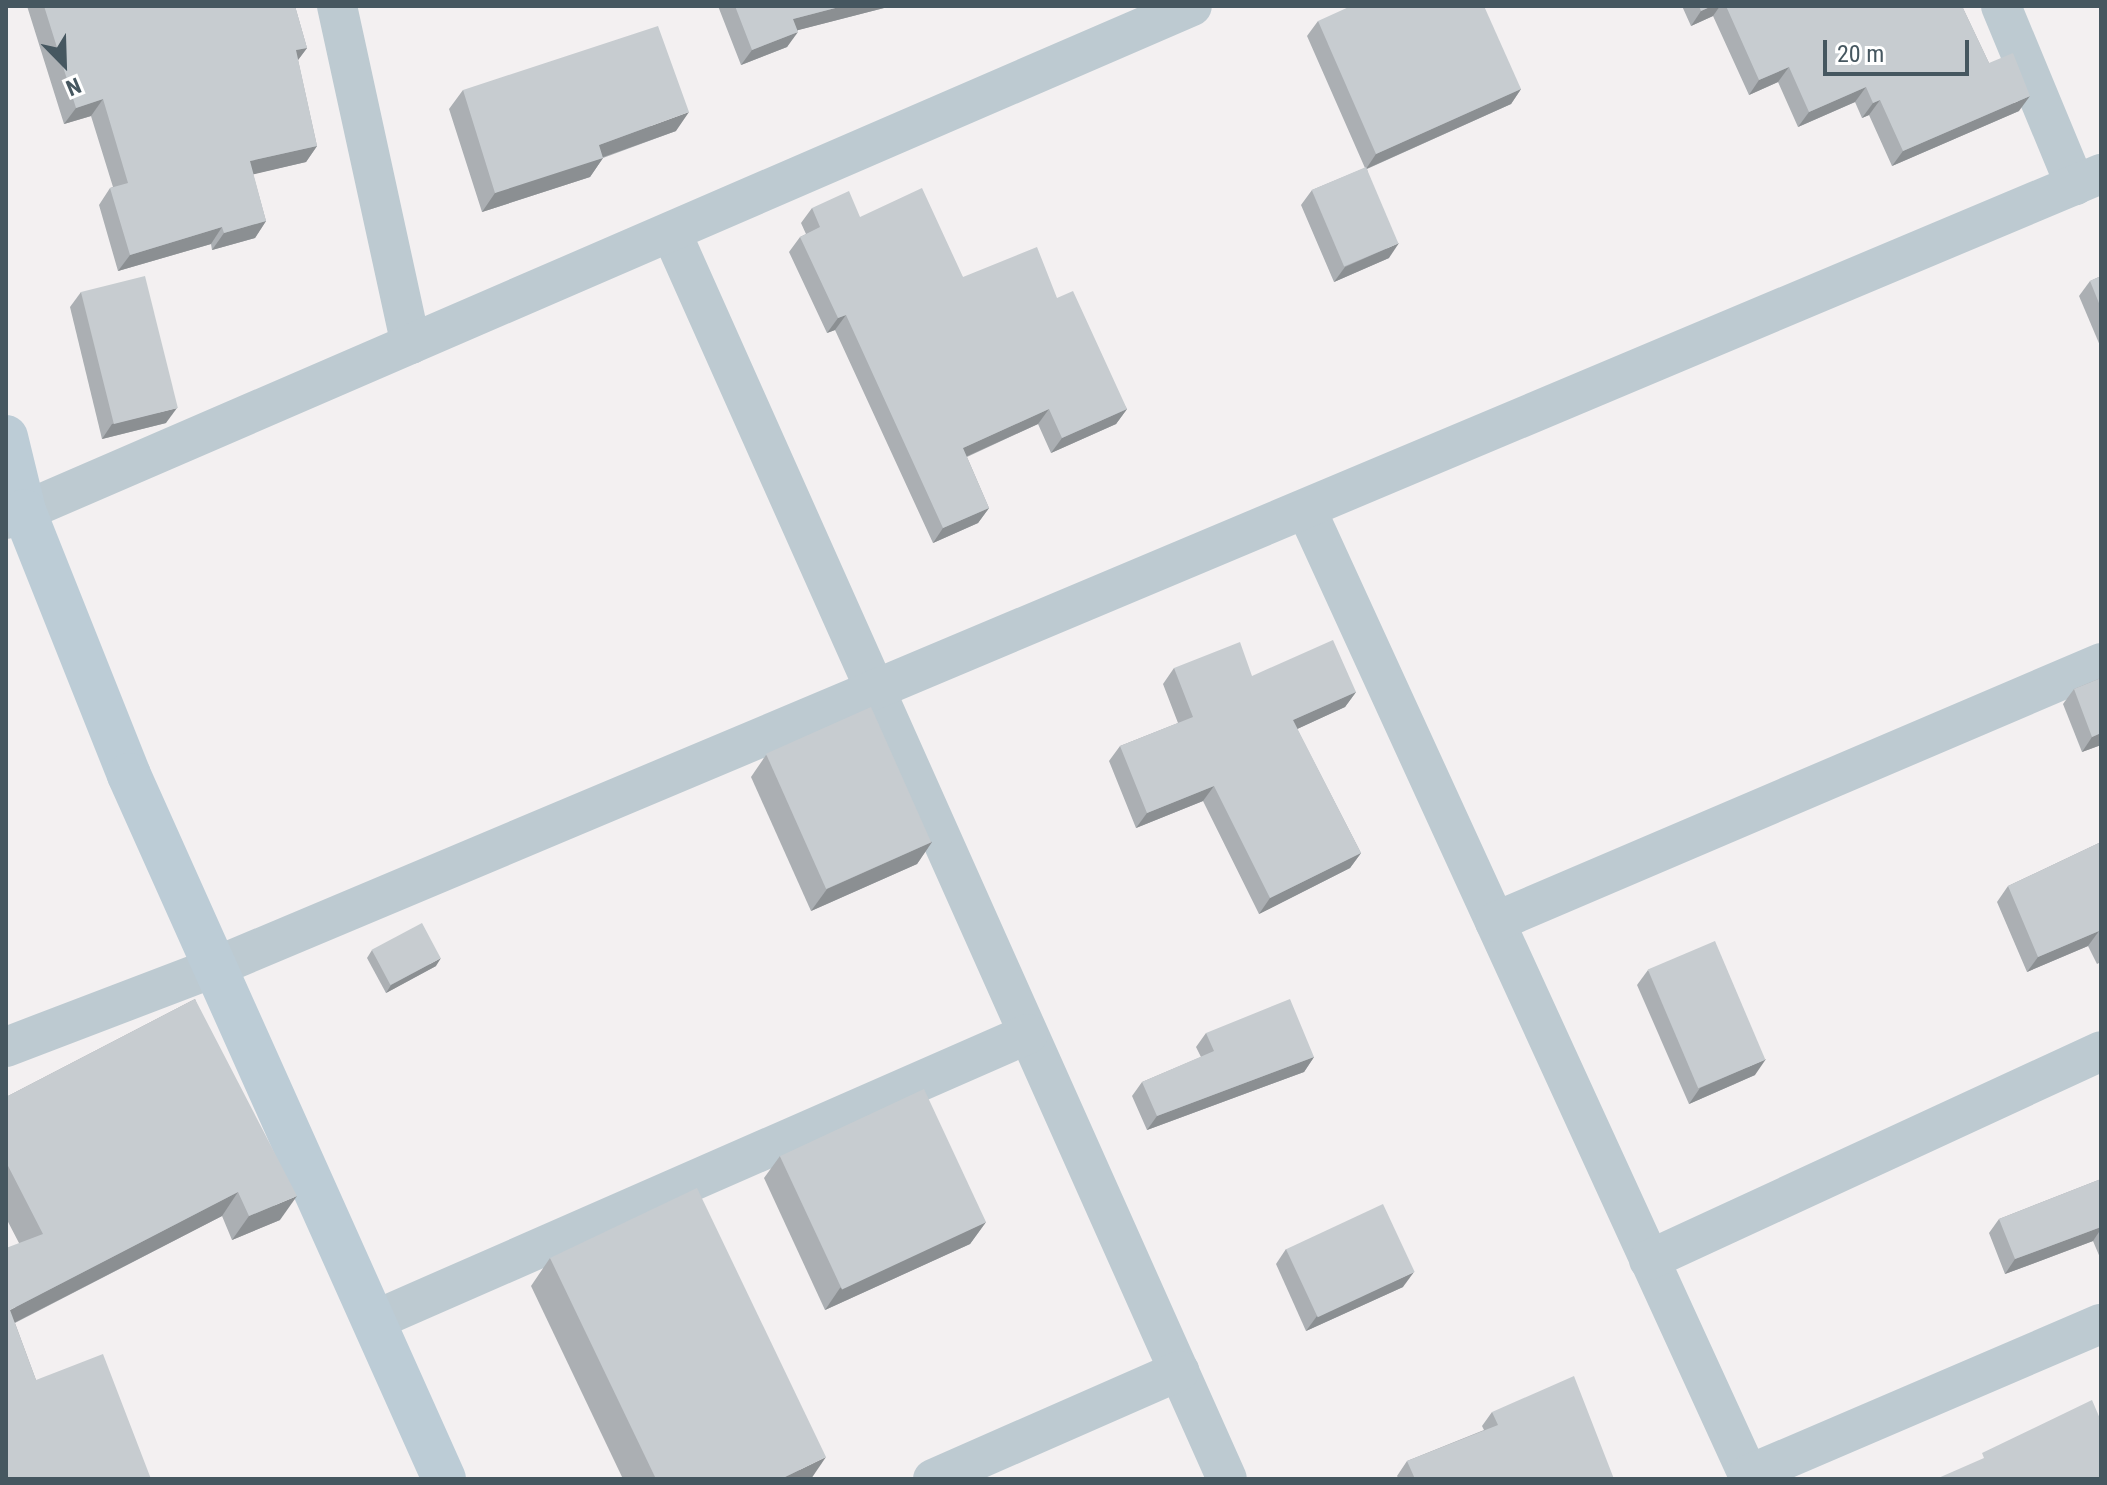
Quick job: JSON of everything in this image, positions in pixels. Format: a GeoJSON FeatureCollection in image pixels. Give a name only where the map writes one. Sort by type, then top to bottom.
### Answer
{"type":"FeatureCollection","features":[{"type":"Feature","properties":{"kind":"street"},"geometry":{"type":"LineString","coordinates":[[337,6],[411,344]]}},
{"type":"Feature","properties":{"kind":"street"},"geometry":{"type":"LineString","coordinates":[[6,1047],[215,967],[2088,179],[2001,6]]}},
{"type":"Feature","properties":{"kind":"street"},"geometry":{"type":"LineString","coordinates":[[15,515],[1186,7]]}},
{"type":"Feature","properties":{"kind":"street"},"geometry":{"type":"LineString","coordinates":[[671,232],[1227,1479]]}},
{"type":"Feature","properties":{"kind":"street"},"geometry":{"type":"LineString","coordinates":[[6,437],[15,515],[444,1479]]}},
{"type":"Feature","properties":{"kind":"street"},"geometry":{"type":"LineString","coordinates":[[1306,509],[1749,1477],[2101,1324]]}},
{"type":"Feature","properties":{"kind":"street"},"geometry":{"type":"LineString","coordinates":[[1495,922],[2101,663]]}},
{"type":"Feature","properties":{"kind":"street"},"geometry":{"type":"LineString","coordinates":[[373,1321],[1028,1034]]}},
{"type":"Feature","properties":{"kind":"street"},"geometry":{"type":"LineString","coordinates":[[1649,1260],[2101,1051]]}},
{"type":"Feature","properties":{"kind":"street"},"geometry":{"type":"LineString","coordinates":[[933,1479],[1179,1371]]}},
{"type":"Feature","properties":{"kind":"building"},"geometry":{"type":"Polygon","coordinates":[[[44,6],[295,6],[307,48],[296,50],[317,146],[250,161],[266,221],[224,233],[222,227],[130,255],[110,188],[128,183],[103,99],[76,108],[44,6]]]}},
{"type":"Feature","properties":{"kind":"building"},"geometry":{"type":"Polygon","coordinates":[[[735,6],[843,6],[793,19],[798,32],[752,50],[735,6]]]}},
{"type":"Feature","properties":{"kind":"building"},"geometry":{"type":"Polygon","coordinates":[[[1351,6],[1484,6],[1521,89],[1376,154],[1318,21],[1351,6]]]}},
{"type":"Feature","properties":{"kind":"building"},"geometry":{"type":"Polygon","coordinates":[[[1726,6],[1962,6],[1989,63],[2013,53],[2030,96],[1903,151],[1880,100],[1873,103],[1866,87],[1809,112],[1789,67],[1759,80],[1726,6]]]}},
{"type":"Feature","properties":{"kind":"building"},"geometry":{"type":"Polygon","coordinates":[[[658,26],[689,112],[599,145],[603,158],[495,193],[463,90],[658,26]]]}},
{"type":"Feature","properties":{"kind":"building"},"geometry":{"type":"Polygon","coordinates":[[[1366,167],[1398,243],[1344,266],[1312,190],[1366,167]]]}},
{"type":"Feature","properties":{"kind":"building"},"geometry":{"type":"Polygon","coordinates":[[[922,188],[963,277],[1037,247],[1057,298],[1073,291],[1127,409],[1062,438],[1049,409],[963,448],[989,508],[943,528],[846,315],[838,318],[800,237],[820,227],[812,208],[849,191],[860,217],[922,188]]]}},
{"type":"Feature","properties":{"kind":"building"},"geometry":{"type":"Polygon","coordinates":[[[145,276],[178,408],[114,424],[81,292],[145,276]]]}},
{"type":"Feature","properties":{"kind":"building"},"geometry":{"type":"Polygon","coordinates":[[[2101,276],[2101,308],[2090,281],[2101,276]]]}},
{"type":"Feature","properties":{"kind":"building"},"geometry":{"type":"Polygon","coordinates":[[[1333,640],[1356,692],[1293,720],[1361,853],[1270,898],[1214,786],[1147,813],[1120,746],[1193,717],[1174,668],[1240,642],[1252,676],[1333,640]]]}},
{"type":"Feature","properties":{"kind":"building"},"geometry":{"type":"Polygon","coordinates":[[[2101,678],[2101,733],[2092,737],[2074,689],[2101,678]]]}},
{"type":"Feature","properties":{"kind":"building"},"geometry":{"type":"Polygon","coordinates":[[[871,707],[931,842],[826,889],[766,754],[871,707]]]}},
{"type":"Feature","properties":{"kind":"building"},"geometry":{"type":"Polygon","coordinates":[[[2101,842],[2101,935],[2099,931],[2038,957],[2008,886],[2101,842]]]}},
{"type":"Feature","properties":{"kind":"building"},"geometry":{"type":"Polygon","coordinates":[[[422,923],[441,958],[390,985],[372,950],[422,923]]]}},
{"type":"Feature","properties":{"kind":"building"},"geometry":{"type":"Polygon","coordinates":[[[1715,941],[1765,1060],[1698,1088],[1648,970],[1715,941]]]}},
{"type":"Feature","properties":{"kind":"building"},"geometry":{"type":"Polygon","coordinates":[[[195,999],[297,1196],[249,1216],[238,1192],[10,1310],[36,1380],[103,1354],[151,1479],[6,1479],[6,1248],[43,1234],[6,1162],[6,1097],[195,999]]]}},
{"type":"Feature","properties":{"kind":"building"},"geometry":{"type":"Polygon","coordinates":[[[1290,999],[1314,1057],[1157,1116],[1142,1082],[1214,1051],[1206,1033],[1290,999]]]}},
{"type":"Feature","properties":{"kind":"building"},"geometry":{"type":"Polygon","coordinates":[[[924,1089],[986,1222],[842,1289],[780,1156],[924,1089]]]}},
{"type":"Feature","properties":{"kind":"building"},"geometry":{"type":"Polygon","coordinates":[[[2101,1179],[2101,1227],[2015,1259],[1999,1219],[2101,1179]]]}},
{"type":"Feature","properties":{"kind":"building"},"geometry":{"type":"Polygon","coordinates":[[[697,1188],[826,1457],[781,1479],[656,1479],[550,1258],[697,1188]]]}},
{"type":"Feature","properties":{"kind":"building"},"geometry":{"type":"Polygon","coordinates":[[[1383,1204],[1415,1272],[1318,1317],[1286,1249],[1383,1204]]]}},
{"type":"Feature","properties":{"kind":"building"},"geometry":{"type":"Polygon","coordinates":[[[1574,1376],[1614,1479],[1415,1479],[1407,1461],[1498,1425],[1492,1412],[1574,1376]]]}},
{"type":"Feature","properties":{"kind":"building"},"geometry":{"type":"Polygon","coordinates":[[[2092,1400],[2101,1421],[2101,1479],[1936,1479],[1984,1458],[1982,1453],[2092,1400]]]}}]}
